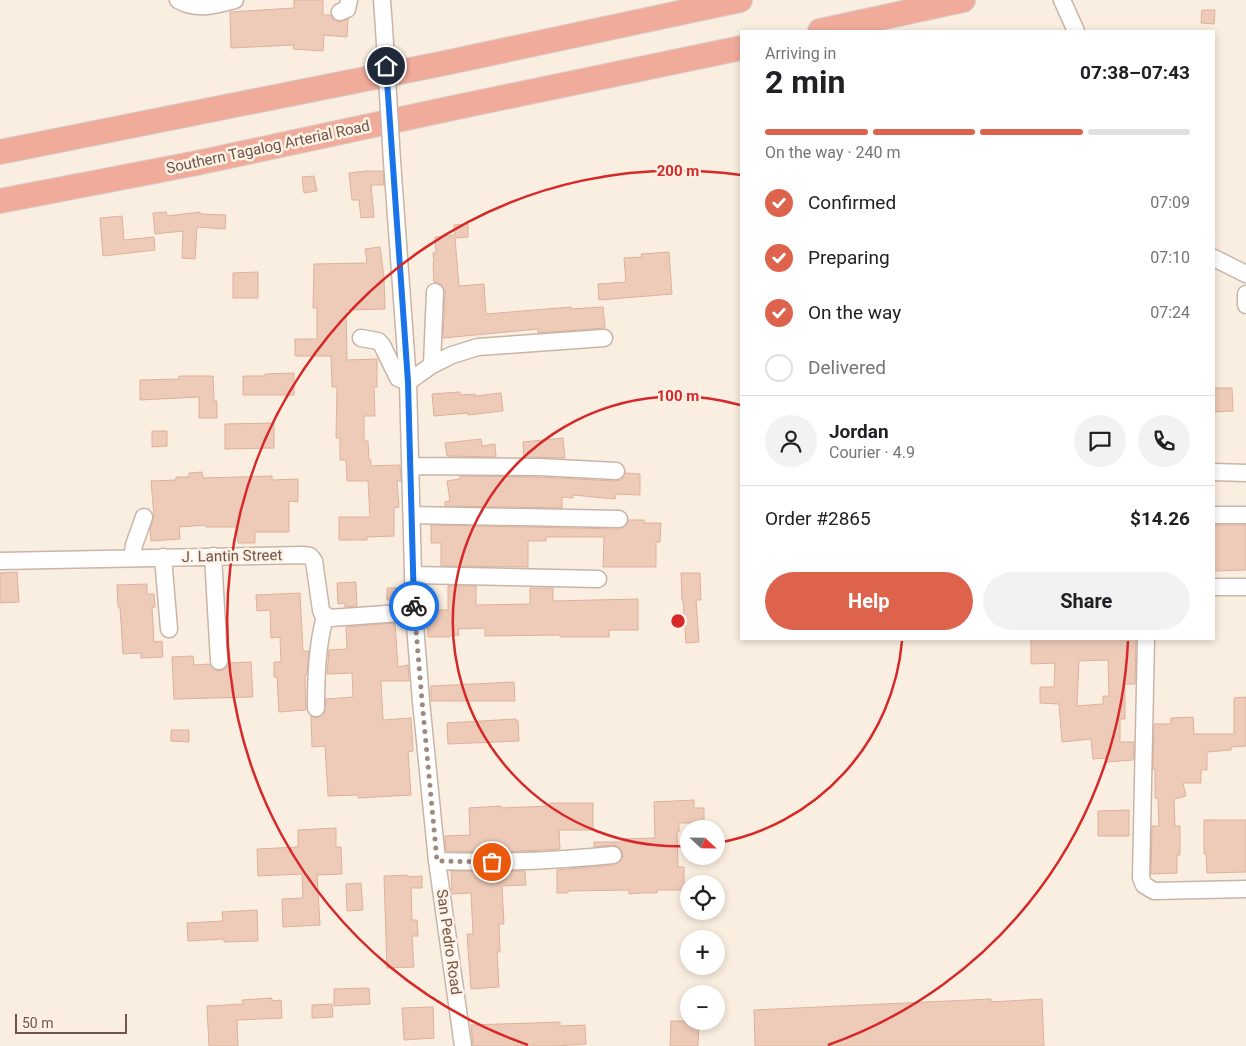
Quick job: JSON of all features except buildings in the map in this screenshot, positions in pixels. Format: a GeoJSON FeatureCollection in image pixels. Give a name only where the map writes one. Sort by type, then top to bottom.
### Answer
{"type":"FeatureCollection","features":[{"type":"Feature","properties":{"kind":"highway"},"geometry":{"type":"LineString","coordinates":[[0,152],[386,75],[740,0]]}},
{"type":"Feature","properties":{"kind":"highway"},"geometry":{"type":"LineString","coordinates":[[825,30],[963,0]]}},
{"type":"Feature","properties":{"kind":"highway","name":"Southern Tagalog Arterial Road"},"geometry":{"type":"LineString","coordinates":[[0,201],[197,163],[740,48]]}},
{"type":"Feature","properties":{"kind":"street"},"geometry":{"type":"LineString","coordinates":[[178,0],[188,5],[205,7],[236,0]]}},
{"type":"Feature","properties":{"kind":"street","name":"San Pedro Road"},"geometry":{"type":"LineString","coordinates":[[382,0],[408,382],[414,612],[437,861],[463,1046]]}},
{"type":"Feature","properties":{"kind":"street"},"geometry":{"type":"LineString","coordinates":[[1062,0],[1075,28]]}},
{"type":"Feature","properties":{"kind":"street"},"geometry":{"type":"LineString","coordinates":[[1215,258],[1246,274]]}},
{"type":"Feature","properties":{"kind":"street"},"geometry":{"type":"LineString","coordinates":[[432,365],[435,292]]}},
{"type":"Feature","properties":{"kind":"street"},"geometry":{"type":"LineString","coordinates":[[1246,294],[1246,305]]}},
{"type":"Feature","properties":{"kind":"street"},"geometry":{"type":"LineString","coordinates":[[361,338],[378,341],[382,345],[398,378],[408,382],[432,365],[452,355],[478,347],[604,338]]}},
{"type":"Feature","properties":{"kind":"street"},"geometry":{"type":"LineString","coordinates":[[410,466],[539,466],[616,471]]}},
{"type":"Feature","properties":{"kind":"street"},"geometry":{"type":"LineString","coordinates":[[1215,472],[1246,473]]}},
{"type":"Feature","properties":{"kind":"street"},"geometry":{"type":"LineString","coordinates":[[412,515],[619,519]]}},
{"type":"Feature","properties":{"kind":"street"},"geometry":{"type":"LineString","coordinates":[[1215,515],[1246,515]]}},
{"type":"Feature","properties":{"kind":"street"},"geometry":{"type":"LineString","coordinates":[[132,558],[144,517]]}},
{"type":"Feature","properties":{"kind":"street"},"geometry":{"type":"LineString","coordinates":[[213,556],[219,660]]}},
{"type":"Feature","properties":{"kind":"street","name":"J. Lantin Street"},"geometry":{"type":"LineString","coordinates":[[0,561],[213,556],[310,556],[314,561],[322,610],[325,616]]}},
{"type":"Feature","properties":{"kind":"street"},"geometry":{"type":"LineString","coordinates":[[163,558],[169,629]]}},
{"type":"Feature","properties":{"kind":"street"},"geometry":{"type":"LineString","coordinates":[[414,575],[598,579]]}},
{"type":"Feature","properties":{"kind":"street"},"geometry":{"type":"LineString","coordinates":[[1215,587],[1246,587]]}},
{"type":"Feature","properties":{"kind":"street"},"geometry":{"type":"LineString","coordinates":[[316,708],[318,641],[325,616],[333,619],[414,612]]}},
{"type":"Feature","properties":{"kind":"street"},"geometry":{"type":"LineString","coordinates":[[1146,640],[1141,878],[1144,885],[1154,891],[1246,889]]}},
{"type":"Feature","properties":{"kind":"street"},"geometry":{"type":"LineString","coordinates":[[437,861],[550,861],[614,855]]}},
{"type":"Feature","properties":{"kind":"way so far"},"geometry":{"type":"LineString","coordinates":[[414,606],[437,861],[492,862]]}},
{"type":"Feature","properties":{"kind":"route"},"geometry":{"type":"LineString","coordinates":[[386,66],[408,382],[414,606]]}}]}
